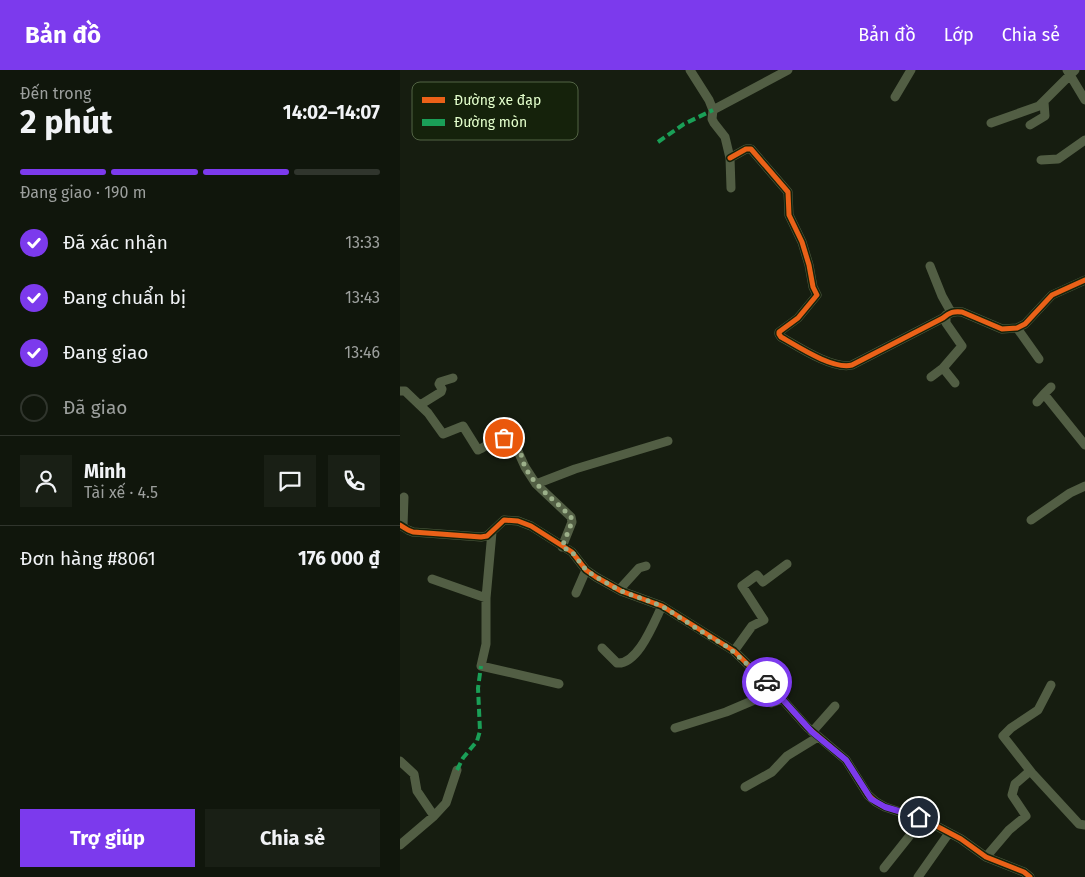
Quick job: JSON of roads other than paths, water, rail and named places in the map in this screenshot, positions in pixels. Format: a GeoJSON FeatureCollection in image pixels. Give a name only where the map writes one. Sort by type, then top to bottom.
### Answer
{"type":"FeatureCollection","features":[{"type":"Feature","properties":{"kind":"street"},"geometry":{"type":"LineString","coordinates":[[690,70],[709,100],[713,110],[712,119],[725,137],[730,158],[731,188]]}},
{"type":"Feature","properties":{"kind":"street"},"geometry":{"type":"LineString","coordinates":[[713,110],[770,74],[788,70]]}},
{"type":"Feature","properties":{"kind":"street"},"geometry":{"type":"LineString","coordinates":[[895,97],[911,70]]}},
{"type":"Feature","properties":{"kind":"street"},"geometry":{"type":"LineString","coordinates":[[991,123],[1034,109],[1044,102],[1071,72],[1085,100]]}},
{"type":"Feature","properties":{"kind":"street"},"geometry":{"type":"LineString","coordinates":[[1030,125],[1045,116],[1044,102]]}},
{"type":"Feature","properties":{"kind":"street"},"geometry":{"type":"LineString","coordinates":[[1042,160],[1058,159],[1085,140]]}},
{"type":"Feature","properties":{"kind":"street"},"geometry":{"type":"LineString","coordinates":[[730,158],[746,149],[751,149],[788,192],[789,215],[802,242],[813,287],[817,293],[814,301],[798,318],[779,332],[781,337],[813,355],[846,366],[860,361],[949,314],[962,312],[1002,328],[1017,328],[1024,324],[1052,295],[1085,280]]}},
{"type":"Feature","properties":{"kind":"street"},"geometry":{"type":"LineString","coordinates":[[930,266],[949,314],[946,323],[962,346],[943,368],[931,377]]}},
{"type":"Feature","properties":{"kind":"street"},"geometry":{"type":"LineString","coordinates":[[1017,328],[1039,359]]}},
{"type":"Feature","properties":{"kind":"street"},"geometry":{"type":"LineString","coordinates":[[943,368],[954,383]]}},
{"type":"Feature","properties":{"kind":"street"},"geometry":{"type":"LineString","coordinates":[[420,405],[441,392],[440,382],[453,378]]}},
{"type":"Feature","properties":{"kind":"street"},"geometry":{"type":"LineString","coordinates":[[1037,402],[1047,390],[1085,445]]}},
{"type":"Feature","properties":{"kind":"street"},"geometry":{"type":"LineString","coordinates":[[400,391],[405,391],[420,405],[443,434],[463,426],[478,450],[504,438],[512,438],[536,484],[571,517],[572,522],[562,547]]}},
{"type":"Feature","properties":{"kind":"street"},"geometry":{"type":"LineString","coordinates":[[536,484],[575,469],[668,441]]}},
{"type":"Feature","properties":{"kind":"street"},"geometry":{"type":"LineString","coordinates":[[1031,520],[1070,493],[1085,486]]}},
{"type":"Feature","properties":{"kind":"street"},"geometry":{"type":"LineString","coordinates":[[404,497],[401,526],[413,532],[481,537],[492,532],[504,520],[518,521],[550,537],[562,547],[572,552],[586,570],[619,590],[662,606],[734,651],[815,735],[846,760],[871,799],[885,807],[923,819],[986,857],[1024,872],[1030,877]]}},
{"type":"Feature","properties":{"kind":"street"},"geometry":{"type":"LineString","coordinates":[[492,532],[486,598],[486,637],[481,666],[559,684]]}},
{"type":"Feature","properties":{"kind":"street"},"geometry":{"type":"LineString","coordinates":[[734,651],[752,626],[764,620],[742,586],[758,575],[763,582],[787,564]]}},
{"type":"Feature","properties":{"kind":"street"},"geometry":{"type":"LineString","coordinates":[[619,590],[639,568],[646,566]]}},
{"type":"Feature","properties":{"kind":"street"},"geometry":{"type":"LineString","coordinates":[[576,593],[586,570]]}},
{"type":"Feature","properties":{"kind":"street"},"geometry":{"type":"LineString","coordinates":[[432,579],[486,598]]}},
{"type":"Feature","properties":{"kind":"street"},"geometry":{"type":"LineString","coordinates":[[602,648],[620,664],[632,658],[639,649],[662,606]]}},
{"type":"Feature","properties":{"kind":"street"},"geometry":{"type":"LineString","coordinates":[[1051,685],[1038,710],[1011,728],[1004,736],[1030,771],[1079,824],[1085,825]]}},
{"type":"Feature","properties":{"kind":"street"},"geometry":{"type":"LineString","coordinates":[[675,728],[726,712],[759,698],[771,703],[782,700]]}},
{"type":"Feature","properties":{"kind":"street"},"geometry":{"type":"LineString","coordinates":[[745,787],[772,772],[787,756],[815,735],[835,706]]}},
{"type":"Feature","properties":{"kind":"street"},"geometry":{"type":"LineString","coordinates":[[400,761],[414,774],[417,791],[434,816]]}},
{"type":"Feature","properties":{"kind":"street"},"geometry":{"type":"LineString","coordinates":[[400,845],[434,816],[448,798],[457,770]]}},
{"type":"Feature","properties":{"kind":"street"},"geometry":{"type":"LineString","coordinates":[[986,857],[1009,830],[1026,816],[1012,795],[1015,784],[1030,771]]}},
{"type":"Feature","properties":{"kind":"street"},"geometry":{"type":"LineString","coordinates":[[884,868],[923,819]]}},
{"type":"Feature","properties":{"kind":"street"},"geometry":{"type":"LineString","coordinates":[[918,877],[949,833]]}}]}
